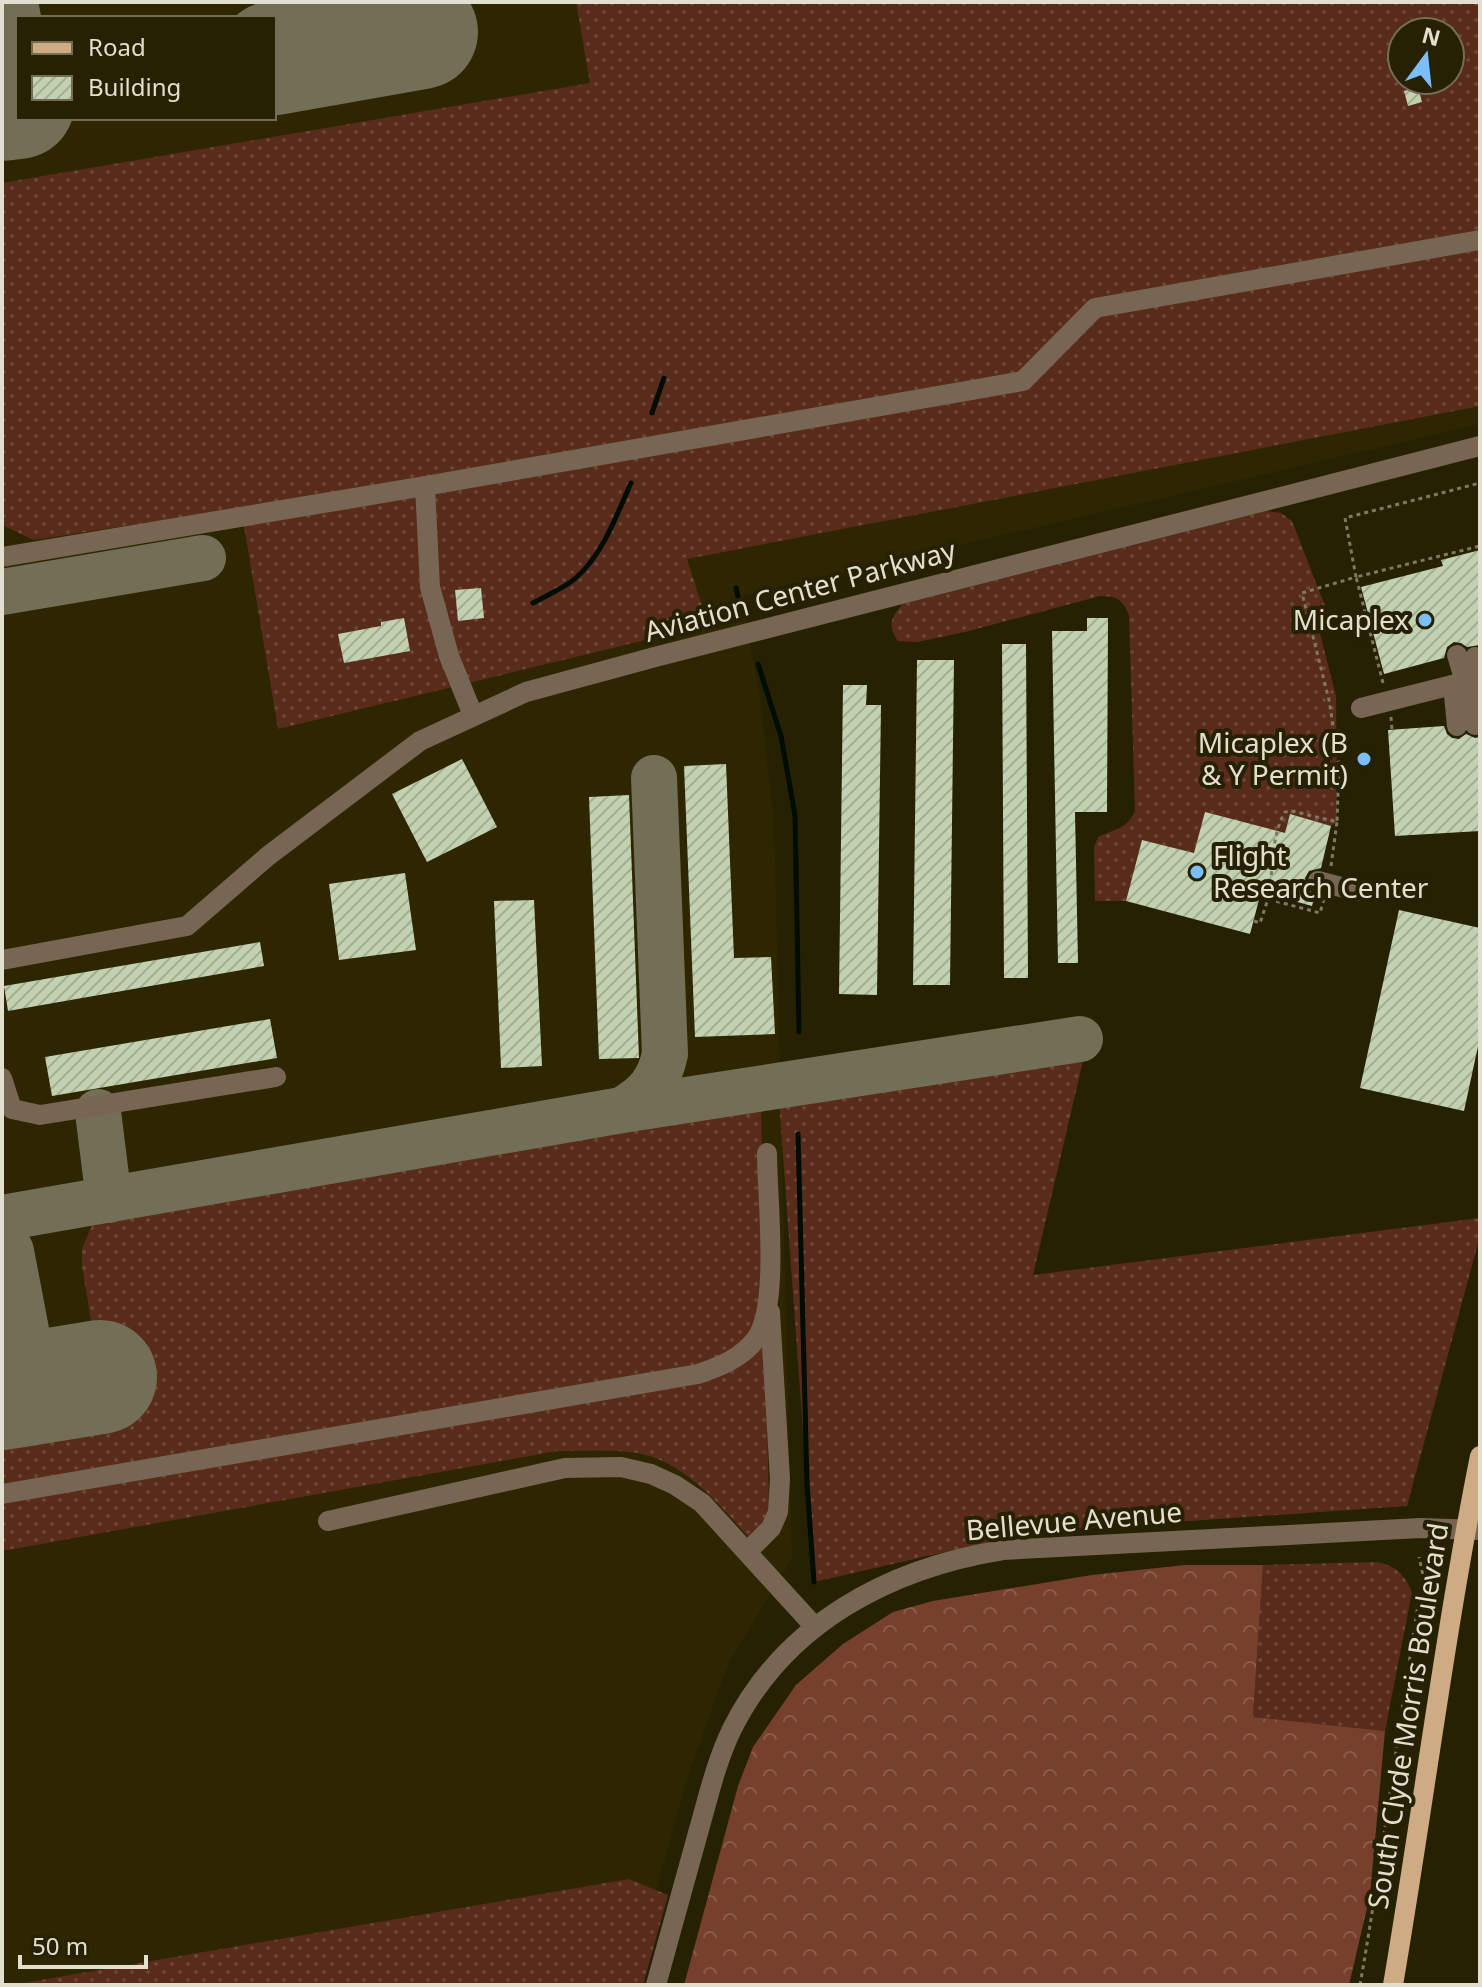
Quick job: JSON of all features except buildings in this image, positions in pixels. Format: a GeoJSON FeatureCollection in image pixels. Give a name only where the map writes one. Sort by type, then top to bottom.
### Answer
{"type":"FeatureCollection","features":[{"type":"Feature","properties":{"kind":"main road","name":"South Clyde Morris Boulevard"},"geometry":{"type":"LineString","coordinates":[[1393,1985],[1473,1530],[1480,1456]]}},
{"type":"Feature","properties":{"kind":"street"},"geometry":{"type":"LineString","coordinates":[[2,557],[1023,381],[1095,308],[1480,240]]}},
{"type":"Feature","properties":{"kind":"street","name":"Aviation Center Parkway"},"geometry":{"type":"LineString","coordinates":[[2,960],[176,930],[195,920],[268,856],[420,741],[526,692],[1480,446]]}},
{"type":"Feature","properties":{"kind":"street"},"geometry":{"type":"LineString","coordinates":[[425,486],[430,587],[449,656],[473,715]]}},
{"type":"Feature","properties":{"kind":"street"},"geometry":{"type":"LineString","coordinates":[[1361,708],[1389,702],[1469,674],[1466,725]]}},
{"type":"Feature","properties":{"kind":"street"},"geometry":{"type":"LineString","coordinates":[[1327,881],[1356,891]]}},
{"type":"Feature","properties":{"kind":"street"},"geometry":{"type":"LineString","coordinates":[[2,1078],[12,1109],[40,1115],[276,1077]]}},
{"type":"Feature","properties":{"kind":"street"},"geometry":{"type":"LineString","coordinates":[[747,1552],[771,1528],[778,1512],[780,1479],[770,1299],[767,1153]]}},
{"type":"Feature","properties":{"kind":"street"},"geometry":{"type":"LineString","coordinates":[[2,1494],[698,1374],[730,1361],[757,1339],[770,1299]]}},
{"type":"Feature","properties":{"kind":"street"},"geometry":{"type":"LineString","coordinates":[[328,1521],[565,1468],[621,1467],[651,1474],[702,1503],[815,1627]]}},
{"type":"Feature","properties":{"kind":"street","name":"Bellevue Avenue"},"geometry":{"type":"LineString","coordinates":[[656,1985],[715,1774],[732,1730],[763,1677],[815,1627],[882,1585],[961,1557],[1003,1550],[1406,1529],[1473,1530]]}},
{"type":"Feature","properties":{"kind":"path"},"geometry":{"type":"LineString","coordinates":[[1392,730],[1389,702],[1356,577],[1345,518],[1480,483]]}},
{"type":"Feature","properties":{"kind":"path"},"geometry":{"type":"LineString","coordinates":[[1268,899],[1320,913],[1337,822],[1339,764],[1329,700],[1302,593],[1480,546]]}},
{"type":"Feature","properties":{"kind":"path"},"geometry":{"type":"LineString","coordinates":[[1254,921],[1260,923],[1268,899],[1273,853],[1285,812],[1337,822]]}},
{"type":"Feature","properties":{"kind":"path"},"geometry":{"type":"LineString","coordinates":[[1360,1985],[1423,1575],[1419,1557]]}},
{"type":"Feature","properties":{"kind":"shaded area"},"geometry":{"type":"Polygon","coordinates":[[[2,2],[1480,2],[1480,424],[741,596],[759,691],[774,818],[792,1559],[729,1662],[688,1776],[630,1985],[2,1985],[2,2]]]}},
{"type":"Feature","properties":{"kind":"shaded area"},"geometry":{"type":"Polygon","coordinates":[[[576,2],[1480,2],[1480,406],[687,559],[708,625],[278,729],[241,508],[34,540],[2,525],[2,183],[590,83],[576,2]]]}},
{"type":"Feature","properties":{"kind":"shaded area"},"geometry":{"type":"Polygon","coordinates":[[[1266,511],[1281,513],[1292,521],[1330,619],[1317,622],[1336,696],[1337,822],[1331,826],[1290,814],[1285,833],[1194,853],[1142,840],[1126,901],[1095,901],[1094,848],[1098,837],[1124,825],[1135,811],[1129,615],[1124,605],[1115,598],[1100,596],[917,642],[898,641],[892,631],[893,617],[903,604],[1266,511]]]}},
{"type":"Feature","properties":{"kind":"shaded area"},"geometry":{"type":"Polygon","coordinates":[[[1083,1061],[1033,1275],[1480,1218],[1480,1236],[1407,1506],[1032,1532],[814,1582],[779,1101],[1083,1061]]]}},
{"type":"Feature","properties":{"kind":"shaded area"},"geometry":{"type":"Polygon","coordinates":[[[761,1105],[769,1514],[753,1542],[702,1488],[672,1466],[655,1458],[617,1451],[557,1451],[2,1551],[2,1437],[107,1417],[82,1266],[82,1249],[92,1225],[102,1218],[133,1216],[761,1105]]]}},
{"type":"Feature","properties":{"kind":"shaded area"},"geometry":{"type":"Polygon","coordinates":[[[1377,1562],[1399,1572],[1412,1592],[1385,1731],[1253,1717],[1263,1565],[1377,1562]]]}},
{"type":"Feature","properties":{"kind":"shaded area"},"geometry":{"type":"Polygon","coordinates":[[[629,1879],[668,1895],[643,1985],[12,1985],[629,1879]]]}},
{"type":"Feature","properties":{"kind":"green space"},"geometry":{"type":"Polygon","coordinates":[[[1185,1565],[1263,1565],[1253,1717],[1385,1731],[1370,1895],[1349,1985],[684,1985],[738,1786],[753,1747],[796,1685],[843,1644],[893,1612],[933,1601],[1092,1575],[1185,1565]]]}},
{"type":"Feature","properties":{"kind":"waterway"},"geometry":{"type":"LineString","coordinates":[[652,413],[664,378]]}},
{"type":"Feature","properties":{"kind":"waterway"},"geometry":{"type":"LineString","coordinates":[[533,603],[567,585],[595,556],[631,483]]}},
{"type":"Feature","properties":{"kind":"waterway"},"geometry":{"type":"LineString","coordinates":[[736,588],[740,605]]}},
{"type":"Feature","properties":{"kind":"waterway"},"geometry":{"type":"LineString","coordinates":[[758,664],[781,736],[795,815],[799,1032]]}},
{"type":"Feature","properties":{"kind":"waterway"},"geometry":{"type":"LineString","coordinates":[[798,1134],[807,1483],[814,1582]]}},
{"type":"Feature","properties":{"kind":"taxiway"},"geometry":{"type":"LineString","coordinates":[[15,2],[18,16]]}},
{"type":"Feature","properties":{"kind":"taxiway"},"geometry":{"type":"LineString","coordinates":[[2,82],[16,55]]}},
{"type":"Feature","properties":{"kind":"taxiway"},"geometry":{"type":"LineString","coordinates":[[2,592],[203,558]]}},
{"type":"Feature","properties":{"kind":"taxiway"},"geometry":{"type":"LineString","coordinates":[[622,1110],[651,1087],[665,1054],[654,778]]}},
{"type":"Feature","properties":{"kind":"taxiway"},"geometry":{"type":"LineString","coordinates":[[2,1218],[622,1110],[1080,1039]]}},
{"type":"Feature","properties":{"kind":"taxiway"},"geometry":{"type":"LineString","coordinates":[[98,1112],[109,1200]]}},
{"type":"Feature","properties":{"kind":"taxiway"},"geometry":{"type":"LineString","coordinates":[[2,1235],[11,1251],[37,1388]]}},
{"type":"Feature","properties":{"kind":"runway"},"geometry":{"type":"LineString","coordinates":[[276,58],[421,32]]}},
{"type":"Feature","properties":{"kind":"runway"},"geometry":{"type":"LineString","coordinates":[[2,104],[16,102]]}},
{"type":"Feature","properties":{"kind":"runway"},"geometry":{"type":"LineString","coordinates":[[2,1393],[100,1377]]}},
{"type":"Feature","properties":{"kind":"place","name":"Micaplex"},"geometry":{"type":"Point","coordinates":[1425,620]}},
{"type":"Feature","properties":{"kind":"place","name":"Micaplex (B & Y Permit)"},"geometry":{"type":"Point","coordinates":[1364,759]}},
{"type":"Feature","properties":{"kind":"place","name":"Flight Research Center"},"geometry":{"type":"Point","coordinates":[1197,872]}}]}
